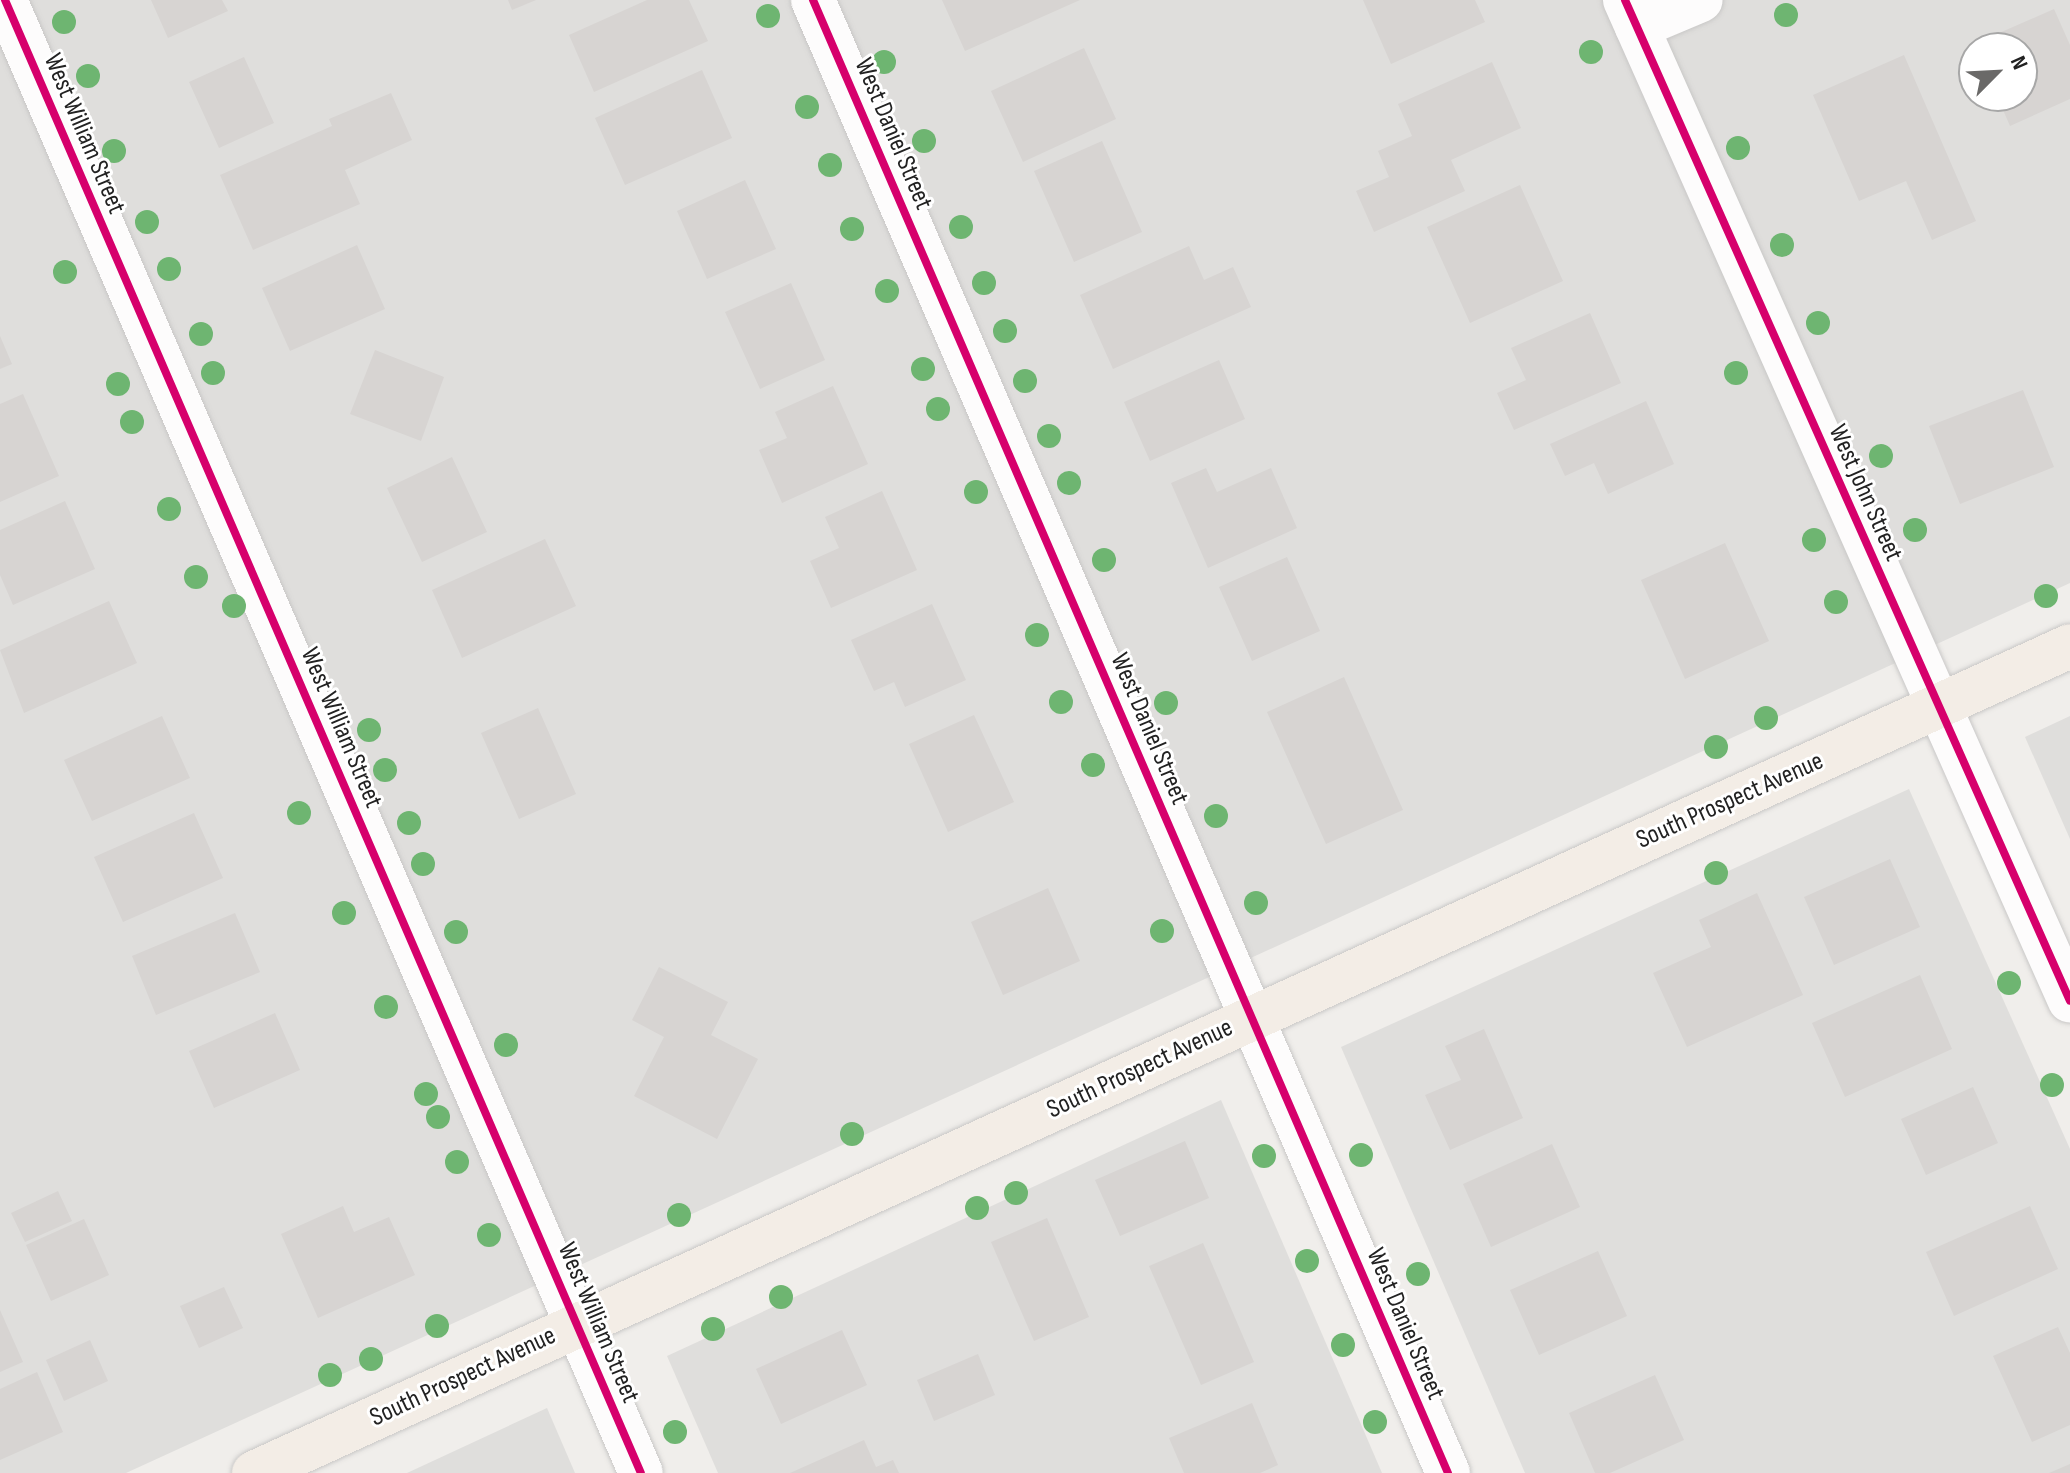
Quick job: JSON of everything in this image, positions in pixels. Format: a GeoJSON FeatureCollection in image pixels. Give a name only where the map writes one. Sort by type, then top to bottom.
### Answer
{"type":"FeatureCollection","features":[{"type":"Feature","properties":{"kind":"main road","name":"South Prospect Avenue"},"geometry":{"type":"LineString","coordinates":[[254,1473],[2070,646]]}},
{"type":"Feature","properties":{"kind":"street","name":"West William Street"},"geometry":{"type":"LineString","coordinates":[[5,0],[641,1473]]}},
{"type":"Feature","properties":{"kind":"street","name":"West Daniel Street"},"geometry":{"type":"LineString","coordinates":[[813,0],[1448,1473]]}},
{"type":"Feature","properties":{"kind":"street"},"geometry":{"type":"LineString","coordinates":[[1631,14],[1701,0]]}},
{"type":"Feature","properties":{"kind":"street","name":"West John Street"},"geometry":{"type":"LineString","coordinates":[[1631,14],[2070,1001]]}},
{"type":"Feature","properties":{"kind":"shaded area"},"geometry":{"type":"Polygon","coordinates":[[[0,0],[2070,0],[2070,583],[126,1473],[0,1473],[0,0]]]}},
{"type":"Feature","properties":{"kind":"shaded area"},"geometry":{"type":"Polygon","coordinates":[[[2070,716],[2070,839],[2025,737],[2070,716]]]}},
{"type":"Feature","properties":{"kind":"shaded area"},"geometry":{"type":"Polygon","coordinates":[[[1909,789],[2070,1149],[2070,1473],[1525,1473],[1341,1047],[1909,789]]]}},
{"type":"Feature","properties":{"kind":"shaded area"},"geometry":{"type":"Polygon","coordinates":[[[1221,1100],[1382,1473],[718,1473],[667,1356],[1221,1100]]]}},
{"type":"Feature","properties":{"kind":"shaded area"},"geometry":{"type":"Polygon","coordinates":[[[547,1408],[575,1473],[407,1473],[547,1408]]]}},
{"type":"Feature","properties":{"kind":"building"},"geometry":{"type":"Polygon","coordinates":[[[151,0],[222,0],[228,11],[168,38],[151,0]]]}},
{"type":"Feature","properties":{"kind":"building"},"geometry":{"type":"Polygon","coordinates":[[[508,0],[536,0],[512,10],[508,0]]]}},
{"type":"Feature","properties":{"kind":"building"},"geometry":{"type":"Polygon","coordinates":[[[647,0],[689,0],[708,41],[594,92],[569,35],[647,0]]]}},
{"type":"Feature","properties":{"kind":"building"},"geometry":{"type":"Polygon","coordinates":[[[942,0],[1080,0],[965,51],[942,0]]]}},
{"type":"Feature","properties":{"kind":"building"},"geometry":{"type":"Polygon","coordinates":[[[1363,0],[1475,0],[1485,22],[1391,64],[1363,0]]]}},
{"type":"Feature","properties":{"kind":"building"},"geometry":{"type":"Polygon","coordinates":[[[2054,9],[2070,45],[2070,99],[2010,126],[2004,112],[2038,112],[2038,32],[2001,32],[2054,9]]]}},
{"type":"Feature","properties":{"kind":"building"},"geometry":{"type":"Polygon","coordinates":[[[1084,48],[1116,119],[1023,162],[991,91],[1084,48]]]}},
{"type":"Feature","properties":{"kind":"building"},"geometry":{"type":"Polygon","coordinates":[[[1904,55],[1976,221],[1932,240],[1906,181],[1859,201],[1813,95],[1904,55]]]}},
{"type":"Feature","properties":{"kind":"building"},"geometry":{"type":"Polygon","coordinates":[[[244,57],[274,123],[219,148],[189,82],[244,57]]]}},
{"type":"Feature","properties":{"kind":"building"},"geometry":{"type":"Polygon","coordinates":[[[1492,62],[1521,128],[1451,160],[1465,191],[1374,232],[1356,191],[1389,177],[1378,151],[1412,136],[1398,104],[1492,62]]]}},
{"type":"Feature","properties":{"kind":"building"},"geometry":{"type":"Polygon","coordinates":[[[702,70],[732,138],[625,185],[595,118],[702,70]]]}},
{"type":"Feature","properties":{"kind":"building"},"geometry":{"type":"Polygon","coordinates":[[[391,93],[412,140],[345,170],[360,204],[253,250],[220,175],[332,126],[329,119],[391,93]]]}},
{"type":"Feature","properties":{"kind":"building"},"geometry":{"type":"Polygon","coordinates":[[[1102,141],[1142,232],[1074,262],[1034,171],[1102,141]]]}},
{"type":"Feature","properties":{"kind":"building"},"geometry":{"type":"Polygon","coordinates":[[[745,180],[776,249],[707,279],[677,211],[745,180]]]}},
{"type":"Feature","properties":{"kind":"building"},"geometry":{"type":"Polygon","coordinates":[[[1520,185],[1563,281],[1470,323],[1427,227],[1520,185]]]}},
{"type":"Feature","properties":{"kind":"building"},"geometry":{"type":"Polygon","coordinates":[[[357,245],[385,309],[290,351],[262,288],[357,245]]]}},
{"type":"Feature","properties":{"kind":"building"},"geometry":{"type":"Polygon","coordinates":[[[1189,246],[1204,280],[1233,267],[1251,307],[1113,369],[1080,295],[1189,246]]]}},
{"type":"Feature","properties":{"kind":"building"},"geometry":{"type":"Polygon","coordinates":[[[791,283],[825,360],[760,389],[725,312],[791,283]]]}},
{"type":"Feature","properties":{"kind":"building"},"geometry":{"type":"Polygon","coordinates":[[[1590,313],[1621,383],[1514,430],[1497,393],[1526,380],[1511,348],[1590,313]]]}},
{"type":"Feature","properties":{"kind":"building"},"geometry":{"type":"Polygon","coordinates":[[[0,336],[12,364],[0,369],[0,336]]]}},
{"type":"Feature","properties":{"kind":"building"},"geometry":{"type":"Polygon","coordinates":[[[375,350],[444,377],[421,441],[350,414],[375,350]]]}},
{"type":"Feature","properties":{"kind":"building"},"geometry":{"type":"Polygon","coordinates":[[[1219,360],[1245,419],[1150,461],[1124,402],[1219,360]]]}},
{"type":"Feature","properties":{"kind":"building"},"geometry":{"type":"Polygon","coordinates":[[[833,386],[868,464],[782,503],[759,450],[787,438],[775,412],[833,386]]]}},
{"type":"Feature","properties":{"kind":"building"},"geometry":{"type":"Polygon","coordinates":[[[2023,390],[2054,467],[1960,504],[1929,426],[2023,390]]]}},
{"type":"Feature","properties":{"kind":"building"},"geometry":{"type":"Polygon","coordinates":[[[23,394],[59,476],[0,502],[0,404],[23,394]]]}},
{"type":"Feature","properties":{"kind":"building"},"geometry":{"type":"Polygon","coordinates":[[[1646,401],[1674,464],[1608,494],[1594,463],[1565,476],[1550,444],[1646,401]]]}},
{"type":"Feature","properties":{"kind":"building"},"geometry":{"type":"Polygon","coordinates":[[[452,457],[487,532],[422,562],[387,488],[452,457]]]}},
{"type":"Feature","properties":{"kind":"building"},"geometry":{"type":"Polygon","coordinates":[[[1206,468],[1217,492],[1271,468],[1297,528],[1208,568],[1171,483],[1206,468]]]}},
{"type":"Feature","properties":{"kind":"building"},"geometry":{"type":"Polygon","coordinates":[[[882,491],[917,570],[831,608],[810,561],[839,548],[825,517],[882,491]]]}},
{"type":"Feature","properties":{"kind":"building"},"geometry":{"type":"Polygon","coordinates":[[[65,501],[95,569],[13,605],[0,575],[0,530],[65,501]]]}},
{"type":"Feature","properties":{"kind":"building"},"geometry":{"type":"Polygon","coordinates":[[[545,539],[576,606],[462,658],[432,590],[545,539]]]}},
{"type":"Feature","properties":{"kind":"building"},"geometry":{"type":"Polygon","coordinates":[[[1725,543],[1769,641],[1685,679],[1641,580],[1725,543]]]}},
{"type":"Feature","properties":{"kind":"building"},"geometry":{"type":"Polygon","coordinates":[[[1287,557],[1320,631],[1252,661],[1219,587],[1287,557]]]}},
{"type":"Feature","properties":{"kind":"building"},"geometry":{"type":"Polygon","coordinates":[[[109,601],[137,663],[24,713],[0,650],[109,601]]]}},
{"type":"Feature","properties":{"kind":"building"},"geometry":{"type":"Polygon","coordinates":[[[932,604],[966,680],[905,707],[894,682],[874,691],[851,640],[932,604]]]}},
{"type":"Feature","properties":{"kind":"building"},"geometry":{"type":"Polygon","coordinates":[[[1344,677],[1403,810],[1326,844],[1267,712],[1344,677]]]}},
{"type":"Feature","properties":{"kind":"building"},"geometry":{"type":"Polygon","coordinates":[[[538,708],[576,794],[519,819],[481,733],[538,708]]]}},
{"type":"Feature","properties":{"kind":"building"},"geometry":{"type":"Polygon","coordinates":[[[974,715],[1014,802],[948,832],[909,744],[974,715]]]}},
{"type":"Feature","properties":{"kind":"building"},"geometry":{"type":"Polygon","coordinates":[[[162,716],[190,778],[92,821],[64,760],[162,716]]]}},
{"type":"Feature","properties":{"kind":"building"},"geometry":{"type":"Polygon","coordinates":[[[194,813],[223,878],[123,922],[94,857],[194,813]]]}},
{"type":"Feature","properties":{"kind":"building"},"geometry":{"type":"Polygon","coordinates":[[[1890,859],[1920,927],[1834,965],[1804,897],[1890,859]]]}},
{"type":"Feature","properties":{"kind":"building"},"geometry":{"type":"Polygon","coordinates":[[[1048,888],[1080,961],[1003,995],[971,922],[1048,888]]]}},
{"type":"Feature","properties":{"kind":"building"},"geometry":{"type":"Polygon","coordinates":[[[1757,893],[1803,995],[1687,1047],[1653,973],[1711,947],[1699,920],[1757,893]]]}},
{"type":"Feature","properties":{"kind":"building"},"geometry":{"type":"Polygon","coordinates":[[[235,913],[260,972],[156,1015],[132,956],[235,913]]]}},
{"type":"Feature","properties":{"kind":"building"},"geometry":{"type":"Polygon","coordinates":[[[659,967],[728,1002],[711,1035],[758,1059],[717,1139],[634,1096],[664,1037],[632,1020],[659,967]]]}},
{"type":"Feature","properties":{"kind":"building"},"geometry":{"type":"Polygon","coordinates":[[[1920,975],[1952,1049],[1845,1097],[1812,1023],[1920,975]]]}},
{"type":"Feature","properties":{"kind":"building"},"geometry":{"type":"Polygon","coordinates":[[[275,1013],[300,1070],[214,1108],[189,1051],[275,1013]]]}},
{"type":"Feature","properties":{"kind":"building"},"geometry":{"type":"Polygon","coordinates":[[[1484,1029],[1523,1118],[1450,1150],[1425,1095],[1461,1080],[1445,1046],[1484,1029]]]}},
{"type":"Feature","properties":{"kind":"building"},"geometry":{"type":"Polygon","coordinates":[[[1973,1087],[1998,1143],[1926,1175],[1901,1119],[1973,1087]]]}},
{"type":"Feature","properties":{"kind":"building"},"geometry":{"type":"Polygon","coordinates":[[[1185,1141],[1209,1198],[1120,1236],[1095,1180],[1185,1141]]]}},
{"type":"Feature","properties":{"kind":"building"},"geometry":{"type":"Polygon","coordinates":[[[1552,1144],[1580,1207],[1491,1247],[1463,1184],[1552,1144]]]}},
{"type":"Feature","properties":{"kind":"building"},"geometry":{"type":"Polygon","coordinates":[[[58,1191],[72,1221],[25,1242],[11,1213],[58,1191]]]}},
{"type":"Feature","properties":{"kind":"building"},"geometry":{"type":"Polygon","coordinates":[[[343,1206],[354,1232],[389,1217],[415,1275],[318,1318],[281,1234],[343,1206]]]}},
{"type":"Feature","properties":{"kind":"building"},"geometry":{"type":"Polygon","coordinates":[[[2030,1206],[2058,1269],[1954,1316],[1926,1252],[2030,1206]]]}},
{"type":"Feature","properties":{"kind":"building"},"geometry":{"type":"Polygon","coordinates":[[[1047,1218],[1089,1317],[1034,1341],[991,1242],[1047,1218]]]}},
{"type":"Feature","properties":{"kind":"building"},"geometry":{"type":"Polygon","coordinates":[[[84,1219],[109,1275],[51,1301],[26,1245],[84,1219]]]}},
{"type":"Feature","properties":{"kind":"building"},"geometry":{"type":"Polygon","coordinates":[[[1203,1243],[1254,1362],[1201,1385],[1149,1266],[1203,1243]]]}},
{"type":"Feature","properties":{"kind":"building"},"geometry":{"type":"Polygon","coordinates":[[[1598,1251],[1627,1316],[1539,1355],[1510,1290],[1598,1251]]]}},
{"type":"Feature","properties":{"kind":"building"},"geometry":{"type":"Polygon","coordinates":[[[224,1287],[243,1328],[199,1348],[180,1306],[224,1287]]]}},
{"type":"Feature","properties":{"kind":"building"},"geometry":{"type":"Polygon","coordinates":[[[0,1310],[23,1362],[0,1372],[0,1310]]]}},
{"type":"Feature","properties":{"kind":"building"},"geometry":{"type":"Polygon","coordinates":[[[2058,1327],[2070,1353],[2070,1425],[2032,1442],[1993,1356],[2058,1327]]]}},
{"type":"Feature","properties":{"kind":"building"},"geometry":{"type":"Polygon","coordinates":[[[842,1330],[867,1385],[781,1424],[756,1369],[842,1330]]]}},
{"type":"Feature","properties":{"kind":"building"},"geometry":{"type":"Polygon","coordinates":[[[90,1340],[108,1381],[64,1401],[46,1360],[90,1340]]]}},
{"type":"Feature","properties":{"kind":"building"},"geometry":{"type":"Polygon","coordinates":[[[978,1354],[995,1395],[934,1421],[917,1380],[978,1354]]]}},
{"type":"Feature","properties":{"kind":"building"},"geometry":{"type":"Polygon","coordinates":[[[37,1372],[63,1432],[0,1460],[0,1389],[37,1372]]]}},
{"type":"Feature","properties":{"kind":"building"},"geometry":{"type":"Polygon","coordinates":[[[1655,1375],[1684,1440],[1610,1473],[1595,1473],[1569,1413],[1655,1375]]]}},
{"type":"Feature","properties":{"kind":"building"},"geometry":{"type":"Polygon","coordinates":[[[1252,1403],[1278,1465],[1260,1473],[1184,1473],[1169,1438],[1252,1403]]]}},
{"type":"Feature","properties":{"kind":"building"},"geometry":{"type":"Polygon","coordinates":[[[864,1440],[876,1467],[893,1460],[899,1473],[790,1473],[864,1440]]]}},
{"type":"Feature","properties":{"kind":"building"},"geometry":{"type":"Polygon","coordinates":[[[2070,1464],[2070,1473],[2049,1473],[2070,1464]]]}},
{"type":"Feature","properties":{"kind":"cycle path"},"geometry":{"type":"LineString","coordinates":[[5,0],[641,1473]]}},
{"type":"Feature","properties":{"kind":"cycle path"},"geometry":{"type":"LineString","coordinates":[[813,0],[1448,1473]]}},
{"type":"Feature","properties":{"kind":"cycle path"},"geometry":{"type":"LineString","coordinates":[[1625,0],[2070,1001]]}}]}
